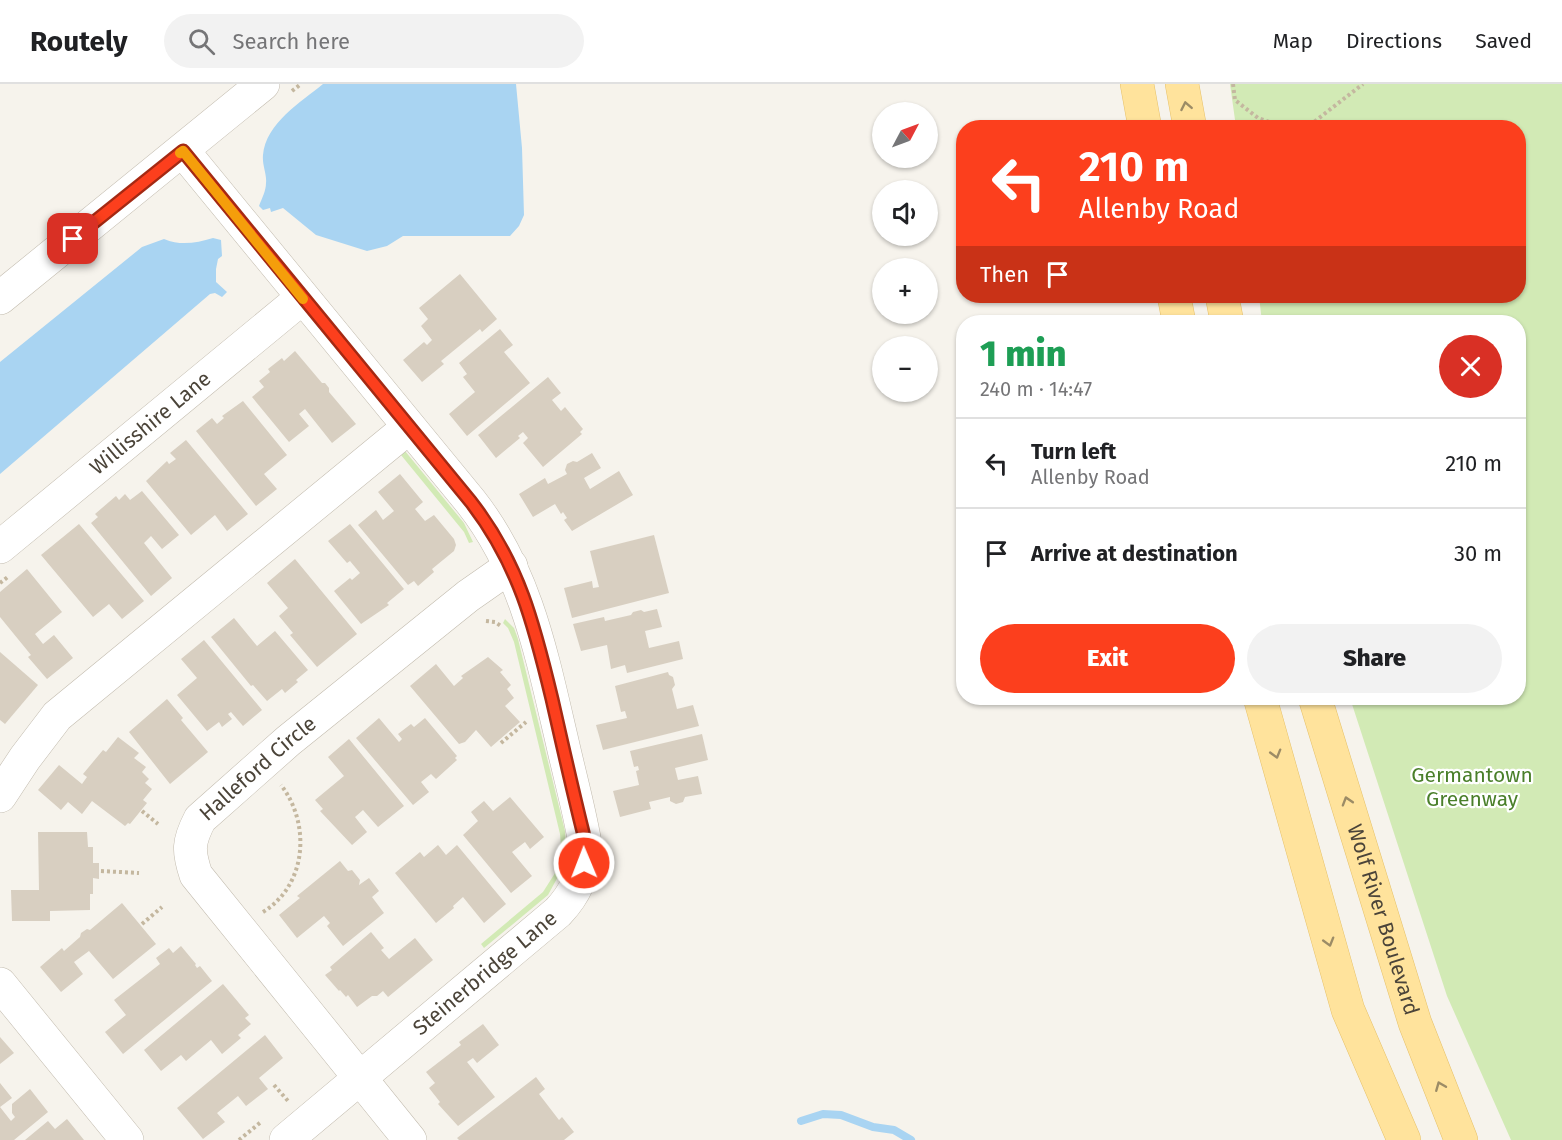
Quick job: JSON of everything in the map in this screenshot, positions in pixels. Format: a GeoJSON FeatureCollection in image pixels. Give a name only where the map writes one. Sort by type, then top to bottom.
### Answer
{"type":"FeatureCollection","features":[{"type":"Feature","properties":{"kind":"main road"},"geometry":{"type":"LineString","coordinates":[[1137,84],[1144,120]]}},
{"type":"Feature","properties":{"kind":"main road"},"geometry":{"type":"LineString","coordinates":[[1182,84],[1189,120]]}},
{"type":"Feature","properties":{"kind":"main road"},"geometry":{"type":"LineString","coordinates":[[1262,705],[1348,1010],[1404,1140]]}},
{"type":"Feature","properties":{"kind":"main road","name":"Wolf River Boulevard"},"geometry":{"type":"LineString","coordinates":[[1317,705],[1415,1023],[1461,1140]]}},
{"type":"Feature","properties":{"kind":"street"},"geometry":{"type":"LineString","coordinates":[[0,298],[263,84]]}},
{"type":"Feature","properties":{"kind":"street","name":"Steinerbridge Lane"},"geometry":{"type":"LineString","coordinates":[[183,151],[483,518],[511,566],[536,631],[586,849],[583,870],[575,890],[558,912],[361,1077],[275,1130]]}},
{"type":"Feature","properties":{"kind":"street","name":"Willisshire Lane"},"geometry":{"type":"LineString","coordinates":[[6,560],[302,298]]}},
{"type":"Feature","properties":{"kind":"street"},"geometry":{"type":"LineString","coordinates":[[0,796],[57,716],[409,427]]}},
{"type":"Feature","properties":{"kind":"street","name":"Halleford Circle"},"geometry":{"type":"LineString","coordinates":[[411,1140],[196,875],[189,855],[191,836],[200,819],[263,763],[468,596],[511,566]]}},
{"type":"Feature","properties":{"kind":"street"},"geometry":{"type":"LineString","coordinates":[[0,984],[127,1140]]}},
{"type":"Feature","properties":{"kind":"path"},"geometry":{"type":"LineString","coordinates":[[1233,84],[1235,100],[1264,120]]}},
{"type":"Feature","properties":{"kind":"path"},"geometry":{"type":"LineString","coordinates":[[1316,120],[1363,84]]}},
{"type":"Feature","properties":{"kind":"path"},"geometry":{"type":"LineString","coordinates":[[0,583],[6,560]]}},
{"type":"Feature","properties":{"kind":"path"},"geometry":{"type":"LineString","coordinates":[[477,623],[491,621],[505,630]]}},
{"type":"Feature","properties":{"kind":"path"},"geometry":{"type":"LineString","coordinates":[[501,743],[529,722],[527,713]]}},
{"type":"Feature","properties":{"kind":"path"},"geometry":{"type":"LineString","coordinates":[[274,789],[289,777]]}},
{"type":"Feature","properties":{"kind":"path"},"geometry":{"type":"LineString","coordinates":[[256,916],[269,908],[285,891],[293,878],[300,857],[302,844],[299,820],[290,799],[280,784]]}},
{"type":"Feature","properties":{"kind":"path"},"geometry":{"type":"LineString","coordinates":[[142,811],[158,824]]}},
{"type":"Feature","properties":{"kind":"path"},"geometry":{"type":"LineString","coordinates":[[101,871],[139,873]]}},
{"type":"Feature","properties":{"kind":"path"},"geometry":{"type":"LineString","coordinates":[[142,924],[162,907]]}},
{"type":"Feature","properties":{"kind":"path"},"geometry":{"type":"LineString","coordinates":[[274,1085],[293,1108]]}},
{"type":"Feature","properties":{"kind":"path"},"geometry":{"type":"LineString","coordinates":[[280,1107],[295,1094]]}},
{"type":"Feature","properties":{"kind":"path"},"geometry":{"type":"LineString","coordinates":[[239,1140],[275,1130]]}},
{"type":"Feature","properties":{"kind":"green space","name":"Germantown Greenway"},"geometry":{"type":"Polygon","coordinates":[[[1230,84],[1562,84],[1562,1140],[1511,1140],[1447,996],[1352,705],[1526,705],[1526,315],[1261,315],[1260,303],[1526,303],[1526,120],[1235,120],[1230,84]]]}},
{"type":"Feature","properties":{"kind":"green space"},"geometry":{"type":"Polygon","coordinates":[[[405,451],[464,523],[473,542],[469,543],[464,532],[401,455],[405,451]]]}},
{"type":"Feature","properties":{"kind":"green space"},"geometry":{"type":"Polygon","coordinates":[[[505,619],[514,628],[518,639],[565,831],[566,847],[561,847],[560,834],[514,642],[508,628],[503,623],[505,619]]]}},
{"type":"Feature","properties":{"kind":"green space"},"geometry":{"type":"Polygon","coordinates":[[[557,870],[561,871],[548,895],[484,948],[481,944],[543,892],[557,870]]]}},
{"type":"Feature","properties":{"kind":"water"},"geometry":{"type":"Polygon","coordinates":[[[323,84],[516,84],[522,148],[524,215],[519,226],[510,236],[403,236],[387,246],[367,251],[316,235],[283,208],[271,212],[270,208],[263,210],[259,206],[266,186],[263,155],[271,133],[286,114],[323,84]]]}},
{"type":"Feature","properties":{"kind":"water"},"geometry":{"type":"Polygon","coordinates":[[[213,238],[221,240],[222,256],[218,259],[216,282],[227,292],[222,297],[215,293],[210,294],[0,474],[0,362],[142,247],[164,239],[188,243],[213,238]]]}},
{"type":"Feature","properties":{"kind":"building"},"geometry":{"type":"Polygon","coordinates":[[[460,274],[497,319],[482,332],[480,329],[441,361],[444,364],[422,382],[403,360],[424,342],[427,345],[432,340],[421,326],[428,319],[419,308],[460,274]]]}},
{"type":"Feature","properties":{"kind":"building"},"geometry":{"type":"Polygon","coordinates":[[[500,329],[513,345],[504,352],[530,383],[467,436],[449,414],[475,392],[463,377],[467,374],[459,363],[500,329]]]}},
{"type":"Feature","properties":{"kind":"building"},"geometry":{"type":"Polygon","coordinates":[[[295,351],[322,383],[325,383],[329,392],[356,424],[332,443],[305,409],[299,414],[309,426],[289,442],[252,397],[264,387],[259,381],[270,372],[268,369],[282,358],[284,361],[295,351]]]}},
{"type":"Feature","properties":{"kind":"building"},"geometry":{"type":"Polygon","coordinates":[[[548,377],[561,393],[552,400],[561,411],[565,407],[583,429],[580,432],[582,434],[543,467],[523,443],[528,438],[523,432],[518,436],[520,438],[496,458],[478,435],[548,377]]]}},
{"type":"Feature","properties":{"kind":"building"},"geometry":{"type":"Polygon","coordinates":[[[243,401],[287,455],[264,474],[277,489],[256,506],[196,431],[212,418],[217,424],[224,418],[222,416],[243,401]]]}},
{"type":"Feature","properties":{"kind":"building"},"geometry":{"type":"Polygon","coordinates":[[[186,440],[248,514],[227,531],[215,515],[191,535],[146,481],[167,461],[169,464],[176,459],[170,453],[186,440]]]}},
{"type":"Feature","properties":{"kind":"building"},"geometry":{"type":"Polygon","coordinates":[[[592,453],[601,468],[584,478],[590,489],[619,471],[633,495],[572,531],[564,520],[567,518],[563,512],[561,514],[555,504],[533,517],[519,494],[545,478],[548,484],[567,474],[565,470],[567,464],[577,462],[592,453]]]}},
{"type":"Feature","properties":{"kind":"building"},"geometry":{"type":"Polygon","coordinates":[[[400,474],[423,502],[415,509],[425,521],[434,515],[454,539],[456,545],[454,551],[432,569],[434,572],[418,586],[414,581],[408,585],[358,525],[376,510],[383,520],[394,511],[378,492],[400,474]]]}},
{"type":"Feature","properties":{"kind":"building"},"geometry":{"type":"Polygon","coordinates":[[[142,491],[179,535],[162,549],[151,536],[144,543],[172,578],[151,596],[91,523],[98,517],[95,514],[116,496],[119,500],[125,494],[130,500],[142,491]]]}},
{"type":"Feature","properties":{"kind":"building"},"geometry":{"type":"Polygon","coordinates":[[[79,524],[144,601],[122,619],[109,604],[93,617],[41,555],[79,524]]]}},
{"type":"Feature","properties":{"kind":"building"},"geometry":{"type":"Polygon","coordinates":[[[350,524],[404,589],[387,603],[389,605],[361,624],[334,591],[360,573],[350,561],[347,563],[328,541],[350,524]]]}},
{"type":"Feature","properties":{"kind":"building"},"geometry":{"type":"Polygon","coordinates":[[[654,535],[669,593],[572,618],[564,588],[592,581],[593,588],[599,587],[590,551],[654,535]]]}},
{"type":"Feature","properties":{"kind":"building"},"geometry":{"type":"Polygon","coordinates":[[[295,559],[357,634],[317,667],[290,635],[293,633],[279,616],[288,608],[267,583],[295,559]]]}},
{"type":"Feature","properties":{"kind":"building"},"geometry":{"type":"Polygon","coordinates":[[[27,569],[62,612],[35,634],[43,644],[54,635],[73,658],[47,679],[28,657],[31,655],[0,617],[0,592],[27,569]]]}},
{"type":"Feature","properties":{"kind":"building"},"geometry":{"type":"Polygon","coordinates":[[[657,609],[662,627],[645,631],[649,648],[679,641],[683,659],[627,673],[625,665],[611,669],[607,645],[581,651],[573,624],[604,617],[605,621],[631,615],[641,610],[644,612],[657,609]]]}},
{"type":"Feature","properties":{"kind":"building"},"geometry":{"type":"Polygon","coordinates":[[[234,618],[257,646],[275,631],[308,670],[285,693],[282,689],[267,701],[253,685],[251,686],[211,637],[234,618]]]}},
{"type":"Feature","properties":{"kind":"building"},"geometry":{"type":"Polygon","coordinates":[[[204,640],[262,710],[243,726],[231,712],[228,714],[232,719],[222,727],[219,722],[207,731],[177,695],[197,678],[181,659],[204,640]]]}},
{"type":"Feature","properties":{"kind":"building"},"geometry":{"type":"Polygon","coordinates":[[[0,652],[38,685],[5,724],[0,720],[0,652]]]}},
{"type":"Feature","properties":{"kind":"building"},"geometry":{"type":"Polygon","coordinates":[[[488,657],[503,670],[500,672],[511,685],[507,689],[514,698],[505,706],[520,722],[491,747],[476,730],[465,742],[459,744],[410,686],[436,664],[454,686],[463,678],[461,676],[488,657]]]}},
{"type":"Feature","properties":{"kind":"building"},"geometry":{"type":"Polygon","coordinates":[[[668,672],[673,677],[675,685],[672,689],[677,709],[693,705],[699,726],[603,750],[596,725],[627,718],[625,711],[621,712],[615,686],[668,672]]]}},
{"type":"Feature","properties":{"kind":"building"},"geometry":{"type":"Polygon","coordinates":[[[167,699],[208,752],[170,784],[129,732],[167,699]]]}},
{"type":"Feature","properties":{"kind":"building"},"geometry":{"type":"Polygon","coordinates":[[[379,718],[399,742],[402,739],[398,734],[411,724],[414,727],[425,718],[457,756],[455,758],[457,760],[436,779],[431,774],[421,782],[429,792],[413,805],[356,738],[379,718]]]}},
{"type":"Feature","properties":{"kind":"building"},"geometry":{"type":"Polygon","coordinates":[[[702,734],[708,760],[675,768],[678,780],[698,776],[702,794],[685,797],[683,802],[676,804],[670,801],[670,797],[649,802],[651,809],[620,817],[613,791],[639,785],[636,771],[639,770],[638,766],[634,767],[630,751],[702,734]]]}},
{"type":"Feature","properties":{"kind":"building"},"geometry":{"type":"Polygon","coordinates":[[[118,737],[139,753],[134,758],[146,767],[142,772],[149,779],[145,783],[152,789],[143,800],[147,803],[130,824],[125,826],[92,801],[82,814],[68,802],[61,810],[38,790],[59,765],[82,784],[87,777],[83,774],[103,750],[106,752],[118,737]]]}},
{"type":"Feature","properties":{"kind":"building"},"geometry":{"type":"Polygon","coordinates":[[[349,739],[404,806],[378,827],[363,810],[355,817],[367,832],[352,845],[320,811],[323,809],[315,800],[344,776],[328,757],[349,739]]]}},
{"type":"Feature","properties":{"kind":"building"},"geometry":{"type":"Polygon","coordinates":[[[510,797],[544,837],[530,849],[525,842],[512,852],[532,876],[511,893],[463,835],[478,821],[471,812],[484,801],[493,811],[510,797]]]}},
{"type":"Feature","properties":{"kind":"building"},"geometry":{"type":"Polygon","coordinates":[[[38,832],[87,832],[88,847],[93,847],[93,863],[99,863],[99,879],[93,878],[90,910],[50,911],[50,921],[12,921],[11,890],[39,890],[38,832]]]}},
{"type":"Feature","properties":{"kind":"building"},"geometry":{"type":"Polygon","coordinates":[[[438,845],[446,855],[457,845],[506,904],[484,923],[463,897],[436,923],[395,873],[420,852],[424,857],[438,845]]]}},
{"type":"Feature","properties":{"kind":"building"},"geometry":{"type":"Polygon","coordinates":[[[340,861],[360,880],[359,885],[369,878],[379,891],[372,897],[384,913],[343,946],[327,926],[330,923],[324,916],[297,938],[279,915],[300,898],[297,896],[340,861]]]}},
{"type":"Feature","properties":{"kind":"building"},"geometry":{"type":"Polygon","coordinates":[[[122,903],[156,944],[113,979],[89,951],[74,962],[83,974],[61,992],[40,967],[62,948],[64,951],[80,937],[81,933],[87,929],[90,930],[122,903]]]}},
{"type":"Feature","properties":{"kind":"building"},"geometry":{"type":"Polygon","coordinates":[[[371,932],[384,948],[381,950],[389,959],[415,938],[433,960],[388,997],[383,991],[357,1007],[348,995],[346,997],[339,991],[325,975],[332,970],[330,967],[371,932]]]}},
{"type":"Feature","properties":{"kind":"building"},"geometry":{"type":"Polygon","coordinates":[[[181,946],[197,968],[200,966],[212,981],[123,1054],[105,1032],[126,1015],[114,1000],[160,964],[156,958],[169,948],[173,953],[181,946]]]}},
{"type":"Feature","properties":{"kind":"building"},"geometry":{"type":"Polygon","coordinates":[[[223,984],[249,1015],[245,1018],[251,1024],[238,1035],[241,1038],[222,1054],[211,1040],[186,1061],[181,1055],[161,1071],[144,1050],[223,984]]]}},
{"type":"Feature","properties":{"kind":"building"},"geometry":{"type":"Polygon","coordinates":[[[483,1024],[499,1045],[477,1063],[473,1058],[467,1062],[495,1097],[458,1126],[438,1104],[440,1102],[429,1088],[435,1083],[426,1072],[461,1045],[459,1042],[483,1024]]]}},
{"type":"Feature","properties":{"kind":"building"},"geometry":{"type":"Polygon","coordinates":[[[265,1035],[283,1058],[259,1078],[268,1089],[246,1106],[238,1096],[217,1113],[225,1122],[203,1139],[177,1108],[265,1035]]]}},
{"type":"Feature","properties":{"kind":"building"},"geometry":{"type":"Polygon","coordinates":[[[0,1037],[14,1053],[0,1064],[0,1037]]]}},
{"type":"Feature","properties":{"kind":"building"},"geometry":{"type":"Polygon","coordinates":[[[536,1077],[545,1089],[539,1094],[559,1120],[562,1117],[574,1132],[564,1140],[459,1140],[457,1138],[536,1077]]]}},
{"type":"Feature","properties":{"kind":"building"},"geometry":{"type":"Polygon","coordinates":[[[0,1083],[12,1098],[0,1107],[0,1083]]]}},
{"type":"Feature","properties":{"kind":"building"},"geometry":{"type":"Polygon","coordinates":[[[30,1089],[48,1112],[14,1140],[0,1140],[0,1107],[11,1121],[15,1117],[12,1113],[12,1104],[30,1089]]]}},
{"type":"Feature","properties":{"kind":"building"},"geometry":{"type":"Polygon","coordinates":[[[67,1119],[84,1140],[25,1140],[48,1121],[55,1129],[67,1119]]]}},
{"type":"Feature","properties":{"kind":"waterway"},"geometry":{"type":"LineString","coordinates":[[801,1121],[823,1114],[841,1115],[873,1127],[894,1130],[911,1140]]}},
{"type":"Feature","properties":{"kind":"slow traffic"},"geometry":{"type":"LineString","coordinates":[[180,153],[183,151],[303,299]]}},
{"type":"Feature","properties":{"kind":"route"},"geometry":{"type":"LineString","coordinates":[[73,239],[183,151],[471,502],[496,538],[511,566],[536,631],[583,832],[586,849],[584,863]]}}]}
